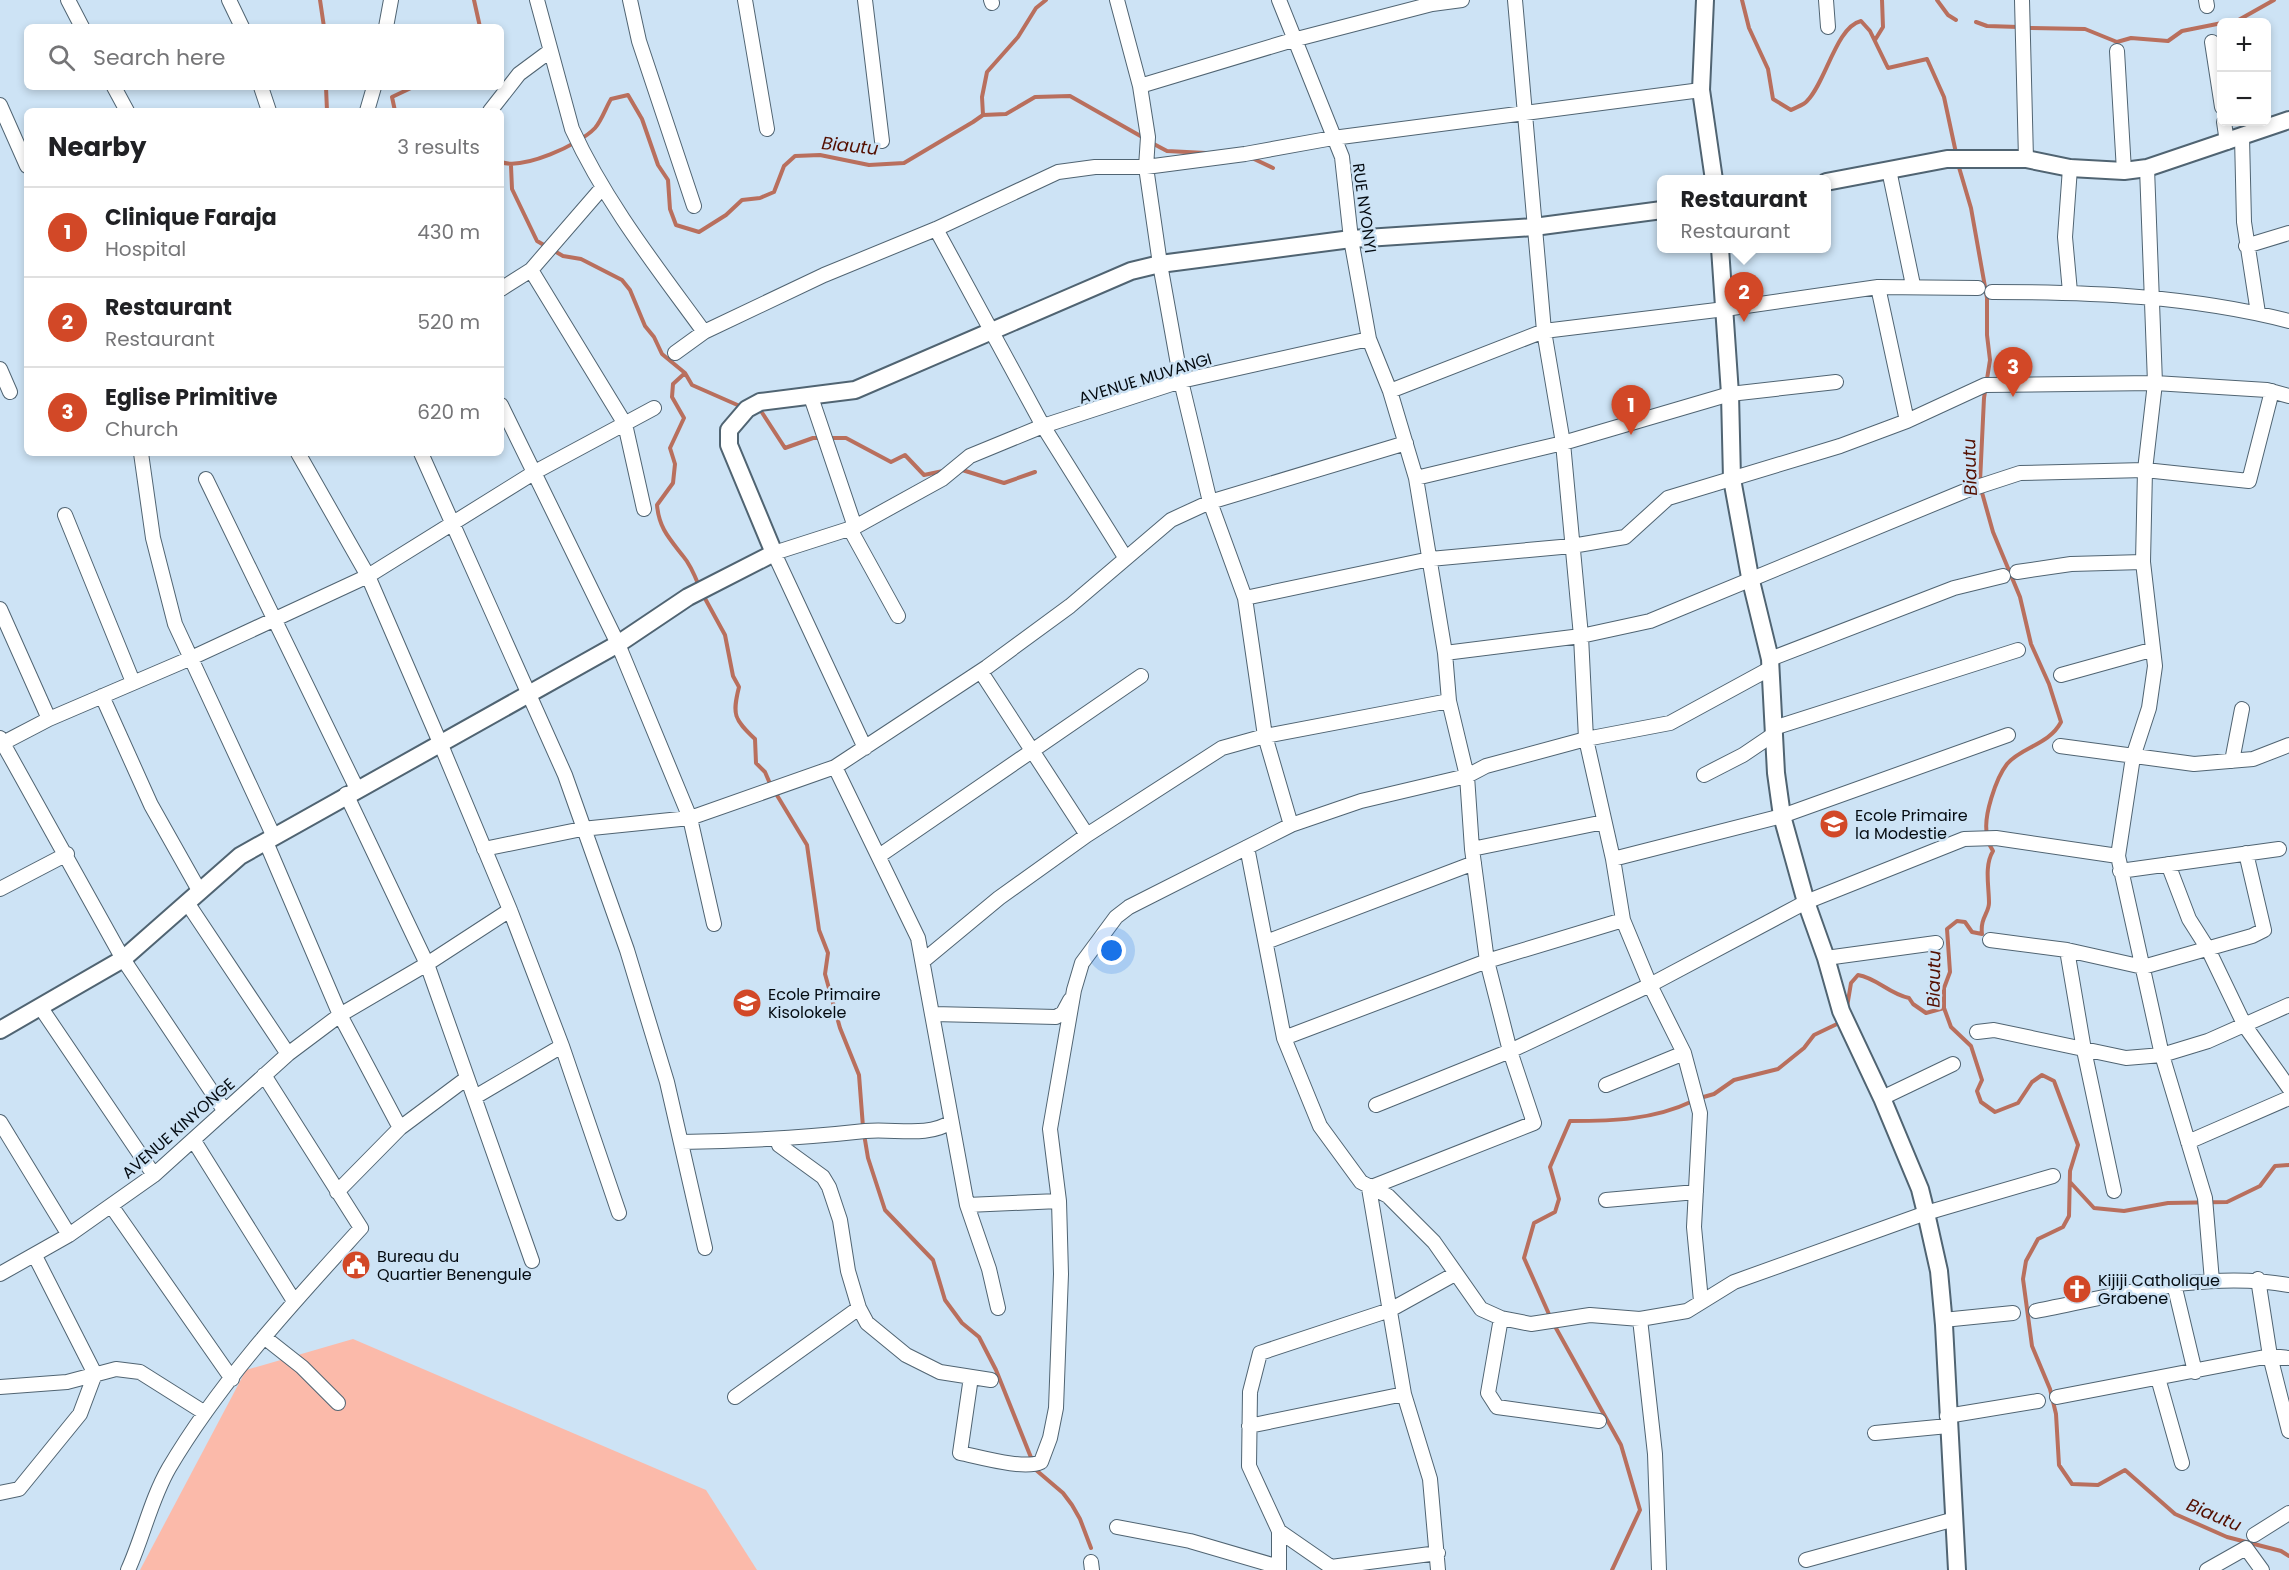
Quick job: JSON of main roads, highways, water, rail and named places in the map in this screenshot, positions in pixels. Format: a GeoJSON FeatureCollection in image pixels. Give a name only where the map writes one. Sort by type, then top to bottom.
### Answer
{"type":"FeatureCollection","features":[{"type":"Feature","properties":{"kind":"waterway"},"geometry":{"type":"LineString","coordinates":[[320,0],[324,24]]}},
{"type":"Feature","properties":{"kind":"waterway","name":"Biautu"},"geometry":{"type":"LineString","coordinates":[[474,0],[479,24]]}},
{"type":"Feature","properties":{"kind":"waterway","name":"Biautu"},"geometry":{"type":"LineString","coordinates":[[504,163],[511,164],[536,159],[577,142],[595,128],[611,99],[628,95],[642,119],[658,165],[668,180],[670,209],[676,225],[699,232],[726,215],[742,200],[760,198],[774,192],[784,166],[795,156],[820,155],[869,165],[904,163],[973,122],[983,115],[982,97],[987,72],[1018,37],[1036,8],[1046,0]]}},
{"type":"Feature","properties":{"kind":"waterway","name":"Biautu"},"geometry":{"type":"LineString","coordinates":[[1742,0],[1749,28],[1768,69],[1773,99],[1791,110],[1806,102],[1814,92],[1845,33],[1852,25],[1861,21],[1870,31],[1888,68],[1927,59],[1944,97],[1956,153]]}},
{"type":"Feature","properties":{"kind":"waterway"},"geometry":{"type":"LineString","coordinates":[[1875,40],[1883,27],[1882,0]]}},
{"type":"Feature","properties":{"kind":"waterway"},"geometry":{"type":"LineString","coordinates":[[1937,0],[1948,15],[1956,20]]}},
{"type":"Feature","properties":{"kind":"waterway"},"geometry":{"type":"LineString","coordinates":[[2242,18],[2274,0]]}},
{"type":"Feature","properties":{"kind":"waterway"},"geometry":{"type":"LineString","coordinates":[[1976,22],[1987,26],[2019,27]]}},
{"type":"Feature","properties":{"kind":"waterway"},"geometry":{"type":"LineString","coordinates":[[2027,28],[2085,29],[2117,42],[2131,38],[2168,41],[2182,31],[2217,24]]}},
{"type":"Feature","properties":{"kind":"waterway"},"geometry":{"type":"LineString","coordinates":[[326,90],[327,108]]}},
{"type":"Feature","properties":{"kind":"waterway","name":"Biautu"},"geometry":{"type":"LineString","coordinates":[[394,108],[392,97],[407,90]]}},
{"type":"Feature","properties":{"kind":"waterway"},"geometry":{"type":"LineString","coordinates":[[983,115],[1006,114],[1035,97],[1070,96],[1144,138]]}},
{"type":"Feature","properties":{"kind":"waterway"},"geometry":{"type":"LineString","coordinates":[[1150,142],[1167,151],[1206,153]]}},
{"type":"Feature","properties":{"kind":"waterway"},"geometry":{"type":"LineString","coordinates":[[1252,158],[1273,168]]}},
{"type":"Feature","properties":{"kind":"waterway","name":"Biautu"},"geometry":{"type":"LineString","coordinates":[[1958,164],[1971,208],[1987,298],[1990,360],[1984,398],[1980,482]]}},
{"type":"Feature","properties":{"kind":"waterway"},"geometry":{"type":"LineString","coordinates":[[511,166],[512,189],[537,241],[563,256],[581,259],[622,280],[630,290],[645,326],[654,337],[662,354],[685,373],[673,384],[672,397],[684,418],[670,448],[675,464],[673,483],[657,505],[662,526],[688,563],[699,586]]}},
{"type":"Feature","properties":{"kind":"waterway"},"geometry":{"type":"LineString","coordinates":[[685,373],[692,385],[742,407]]}},
{"type":"Feature","properties":{"kind":"waterway"},"geometry":{"type":"LineString","coordinates":[[755,410],[761,411],[785,448],[813,438],[822,438]]}},
{"type":"Feature","properties":{"kind":"waterway"},"geometry":{"type":"LineString","coordinates":[[829,438],[846,438],[891,462],[905,455],[924,475],[943,471]]}},
{"type":"Feature","properties":{"kind":"waterway"},"geometry":{"type":"LineString","coordinates":[[959,469],[1004,483],[1035,472]]}},
{"type":"Feature","properties":{"kind":"waterway","name":"Biautu"},"geometry":{"type":"LineString","coordinates":[[1981,489],[1993,532],[2020,597],[2031,644],[2049,684],[2061,722],[2049,736],[2013,758],[2003,770],[1991,798],[1987,834]]}},
{"type":"Feature","properties":{"kind":"waterway"},"geometry":{"type":"LineString","coordinates":[[702,593],[725,635],[733,676],[739,687],[735,710],[737,716],[755,739],[756,763],[765,772],[771,786]]}},
{"type":"Feature","properties":{"kind":"waterway"},"geometry":{"type":"LineString","coordinates":[[775,792],[807,845],[819,930],[828,953],[825,974],[840,1028],[859,1075],[863,1127]]}},
{"type":"Feature","properties":{"kind":"waterway","name":"Biautu"},"geometry":{"type":"LineString","coordinates":[[1988,842],[1993,851],[1988,870],[1989,907],[1982,924],[1982,934],[1972,932],[1965,922],[1957,921],[1947,929],[1950,972],[1944,988],[1944,1008],[1951,1027],[1971,1046],[1982,1080],[1977,1091],[1981,1102],[1995,1112],[2018,1103],[2032,1082],[2042,1075],[2054,1081],[2078,1145],[2070,1171],[2069,1216],[2063,1227],[2038,1239],[2026,1261],[2023,1279],[2032,1346],[2050,1389],[2056,1414],[2059,1465],[2072,1484],[2098,1485],[2125,1470],[2175,1514],[2227,1537],[2281,1551],[2289,1556]]}},
{"type":"Feature","properties":{"kind":"waterway"},"geometry":{"type":"LineString","coordinates":[[1847,1007],[1851,983],[1858,975],[1909,998],[1913,1004],[1926,1013],[1944,1008]]}},
{"type":"Feature","properties":{"kind":"waterway"},"geometry":{"type":"LineString","coordinates":[[1700,1098],[1714,1094],[1734,1080],[1778,1069],[1804,1048],[1814,1035],[1837,1024],[1840,1019]]}},
{"type":"Feature","properties":{"kind":"waterway"},"geometry":{"type":"LineString","coordinates":[[1612,1570],[1640,1510],[1621,1445],[1552,1321],[1524,1258],[1534,1223],[1555,1212],[1559,1199],[1550,1167],[1570,1121],[1617,1120],[1648,1116],[1693,1101]]}},
{"type":"Feature","properties":{"kind":"waterway"},"geometry":{"type":"LineString","coordinates":[[864,1134],[868,1158],[885,1210],[933,1260],[945,1300],[962,1323],[979,1337],[996,1370],[1036,1470],[1063,1493],[1072,1505],[1091,1548]]}},
{"type":"Feature","properties":{"kind":"waterway"},"geometry":{"type":"LineString","coordinates":[[2070,1182],[2094,1208],[2124,1211],[2168,1203],[2227,1202],[2260,1186],[2275,1166],[2289,1165]]}},
{"type":"Feature","properties":{"kind":"place","name":"Restaurant"},"geometry":{"type":"Point","coordinates":[1744,322]}},
{"type":"Feature","properties":{"kind":"place","name":"Eglise Primitive"},"geometry":{"type":"Point","coordinates":[2013,397]}},
{"type":"Feature","properties":{"kind":"place","name":"Clinique Faraja"},"geometry":{"type":"Point","coordinates":[1631,435]}},
{"type":"Feature","properties":{"kind":"place","name":"Ecole Primaire la Modestie"},"geometry":{"type":"Point","coordinates":[1834,824]}},
{"type":"Feature","properties":{"kind":"place","name":"Ecole Primaire Kisolokele"},"geometry":{"type":"Point","coordinates":[747,1003]}},
{"type":"Feature","properties":{"kind":"place","name":"Bureau du Quartier Benengule"},"geometry":{"type":"Point","coordinates":[356,1265]}},
{"type":"Feature","properties":{"kind":"place","name":"Kijiji Catholique Grabene"},"geometry":{"type":"Point","coordinates":[2077,1289]}}]}
